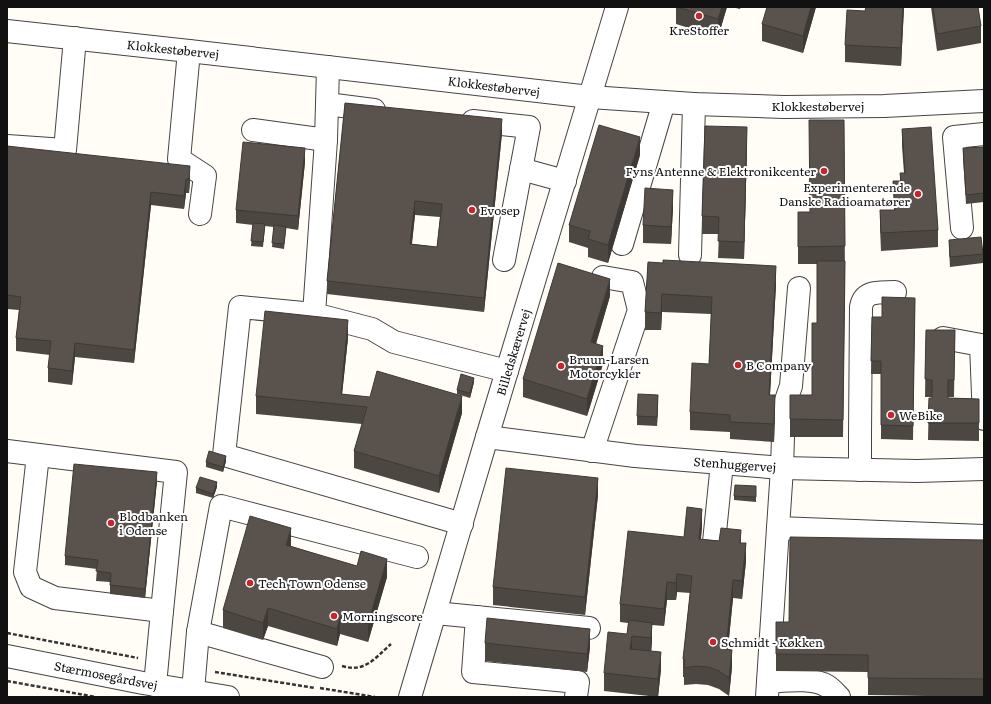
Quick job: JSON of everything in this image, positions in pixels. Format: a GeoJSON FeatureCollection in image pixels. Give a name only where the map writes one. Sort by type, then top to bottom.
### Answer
{"type":"FeatureCollection","features":[{"type":"Feature","properties":{"kind":"street","name":"Billedskærervej"},"geometry":{"type":"LineString","coordinates":[[410,697],[617,7]]}},
{"type":"Feature","properties":{"kind":"street","name":"Klokkestøbervej"},"geometry":{"type":"LineString","coordinates":[[7,31],[590,97],[694,104],[784,107],[884,106],[984,101]]}},
{"type":"Feature","properties":{"kind":"street"},"geometry":{"type":"LineString","coordinates":[[7,146],[64,150],[75,38]]}},
{"type":"Feature","properties":{"kind":"street"},"geometry":{"type":"LineString","coordinates":[[189,51],[180,159],[205,176],[200,214]]}},
{"type":"Feature","properties":{"kind":"street"},"geometry":{"type":"LineString","coordinates":[[314,314],[326,140],[328,67]]}},
{"type":"Feature","properties":{"kind":"street"},"geometry":{"type":"LineString","coordinates":[[622,244],[664,102]]}},
{"type":"Feature","properties":{"kind":"street"},"geometry":{"type":"LineString","coordinates":[[327,104],[397,112]]}},
{"type":"Feature","properties":{"kind":"street"},"geometry":{"type":"LineString","coordinates":[[690,255],[694,104]]}},
{"type":"Feature","properties":{"kind":"street"},"geometry":{"type":"LineString","coordinates":[[451,118],[529,127],[504,260]]}},
{"type":"Feature","properties":{"kind":"street"},"geometry":{"type":"LineString","coordinates":[[253,130],[326,140]]}},
{"type":"Feature","properties":{"kind":"street"},"geometry":{"type":"LineString","coordinates":[[962,228],[954,137],[984,134]]}},
{"type":"Feature","properties":{"kind":"street"},"geometry":{"type":"LineString","coordinates":[[521,169],[565,180]]}},
{"type":"Feature","properties":{"kind":"street"},"geometry":{"type":"LineString","coordinates":[[592,451],[638,310],[632,282],[603,277]]}},
{"type":"Feature","properties":{"kind":"street"},"geometry":{"type":"LineString","coordinates":[[799,288],[791,386],[784,406],[782,468],[767,689],[810,681],[820,683],[828,687],[839,697]]}},
{"type":"Feature","properties":{"kind":"street"},"geometry":{"type":"LineString","coordinates":[[860,470],[860,307],[862,301],[869,294],[895,292]]}},
{"type":"Feature","properties":{"kind":"street"},"geometry":{"type":"LineString","coordinates":[[462,524],[224,455],[240,307],[314,314],[372,329],[394,342],[507,371]]}},
{"type":"Feature","properties":{"kind":"street"},"geometry":{"type":"LineString","coordinates":[[943,338],[981,345],[984,419]]}},
{"type":"Feature","properties":{"kind":"street","name":"Stenhuggervej"},"geometry":{"type":"LineString","coordinates":[[487,437],[635,456],[782,468],[917,471],[984,469]]}},
{"type":"Feature","properties":{"kind":"street"},"geometry":{"type":"LineString","coordinates":[[7,451],[176,472],[155,685]]}},
{"type":"Feature","properties":{"kind":"street"},"geometry":{"type":"LineString","coordinates":[[38,455],[25,572],[31,587],[55,598],[162,611]]}},
{"type":"Feature","properties":{"kind":"street"},"geometry":{"type":"LineString","coordinates":[[714,542],[722,463]]}},
{"type":"Feature","properties":{"kind":"street"},"geometry":{"type":"LineString","coordinates":[[193,691],[198,632],[221,506],[417,558]]}},
{"type":"Feature","properties":{"kind":"street"},"geometry":{"type":"LineString","coordinates":[[778,528],[984,536],[984,522]]}},
{"type":"Feature","properties":{"kind":"street"},"geometry":{"type":"LineString","coordinates":[[435,613],[588,628]]}},
{"type":"Feature","properties":{"kind":"street"},"geometry":{"type":"LineString","coordinates":[[477,617],[473,672],[578,682],[576,697]]}},
{"type":"Feature","properties":{"kind":"street"},"geometry":{"type":"LineString","coordinates":[[198,632],[322,667]]}},
{"type":"Feature","properties":{"kind":"street","name":"Stærmosegårdsvej"},"geometry":{"type":"LineString","coordinates":[[7,656],[155,685],[228,697]]}},
{"type":"Feature","properties":{"kind":"path"},"geometry":{"type":"LineString","coordinates":[[322,667],[335,664],[346,668],[364,666],[372,662],[391,644]]}},
{"type":"Feature","properties":{"kind":"path"},"geometry":{"type":"LineString","coordinates":[[7,681],[96,697]]}},
{"type":"Feature","properties":{"kind":"building"},"geometry":{"type":"Polygon","coordinates":[[[677,7],[722,7],[718,19],[677,7]]]}},
{"type":"Feature","properties":{"kind":"building"},"geometry":{"type":"Polygon","coordinates":[[[767,7],[811,7],[803,36],[762,24],[767,7]]]}},
{"type":"Feature","properties":{"kind":"building"},"geometry":{"type":"Polygon","coordinates":[[[866,7],[903,7],[901,48],[845,45],[847,10],[865,11],[866,7]]]}},
{"type":"Feature","properties":{"kind":"building"},"geometry":{"type":"Polygon","coordinates":[[[933,7],[978,7],[981,26],[937,34],[933,7]]]}},
{"type":"Feature","properties":{"kind":"building"},"geometry":{"type":"Polygon","coordinates":[[[345,103],[502,119],[484,298],[327,281],[345,103]],[[415,201],[410,244],[437,247],[442,204],[415,201]]]}},
{"type":"Feature","properties":{"kind":"building"},"geometry":{"type":"Polygon","coordinates":[[[809,120],[844,120],[845,246],[798,247],[798,212],[810,212],[809,120]]]}},
{"type":"Feature","properties":{"kind":"building"},"geometry":{"type":"Polygon","coordinates":[[[599,125],[640,137],[608,245],[588,239],[590,231],[569,225],[599,125]]]}},
{"type":"Feature","properties":{"kind":"building"},"geometry":{"type":"Polygon","coordinates":[[[705,126],[747,127],[744,242],[718,241],[719,217],[702,216],[705,126]]]}},
{"type":"Feature","properties":{"kind":"building","name":"Experimenterende Danske Radioamatører"},"geometry":{"type":"Polygon","coordinates":[[[931,127],[938,230],[881,233],[880,210],[895,210],[893,181],[901,181],[900,173],[905,173],[902,129],[931,127]]]}},
{"type":"Feature","properties":{"kind":"building"},"geometry":{"type":"Polygon","coordinates":[[[243,142],[305,148],[298,216],[236,210],[243,142]]]}},
{"type":"Feature","properties":{"kind":"building"},"geometry":{"type":"Polygon","coordinates":[[[7,146],[190,166],[189,179],[186,179],[184,196],[151,192],[134,350],[75,343],[72,371],[48,368],[51,341],[16,338],[21,297],[7,295],[7,146]]]}},
{"type":"Feature","properties":{"kind":"building"},"geometry":{"type":"Polygon","coordinates":[[[984,147],[984,193],[966,195],[963,148],[984,147]]]}},
{"type":"Feature","properties":{"kind":"building"},"geometry":{"type":"Polygon","coordinates":[[[645,188],[673,190],[671,227],[643,225],[645,188]]]}},
{"type":"Feature","properties":{"kind":"building"},"geometry":{"type":"Polygon","coordinates":[[[253,223],[265,224],[263,242],[251,241],[253,223]]]}},
{"type":"Feature","properties":{"kind":"building"},"geometry":{"type":"Polygon","coordinates":[[[274,225],[286,227],[284,244],[272,243],[274,225]]]}},
{"type":"Feature","properties":{"kind":"building"},"geometry":{"type":"Polygon","coordinates":[[[981,237],[983,254],[950,257],[949,240],[981,237]]]}},
{"type":"Feature","properties":{"kind":"building"},"geometry":{"type":"Polygon","coordinates":[[[663,260],[776,266],[769,395],[775,395],[774,424],[730,422],[730,415],[690,412],[692,363],[709,364],[712,297],[662,294],[661,313],[645,312],[648,262],[663,263],[663,260]]]}},
{"type":"Feature","properties":{"kind":"building"},"geometry":{"type":"Polygon","coordinates":[[[817,261],[845,261],[843,420],[790,419],[790,395],[812,395],[812,323],[817,323],[817,261]]]}},
{"type":"Feature","properties":{"kind":"building"},"geometry":{"type":"Polygon","coordinates":[[[558,263],[610,279],[591,342],[603,346],[587,399],[523,379],[558,263]]]}},
{"type":"Feature","properties":{"kind":"building"},"geometry":{"type":"Polygon","coordinates":[[[882,297],[915,298],[913,426],[881,425],[881,361],[871,361],[872,317],[882,317],[882,297]]]}},
{"type":"Feature","properties":{"kind":"building"},"geometry":{"type":"Polygon","coordinates":[[[265,311],[348,320],[341,394],[370,397],[377,371],[462,396],[439,476],[354,451],[367,407],[256,396],[265,311]]]}},
{"type":"Feature","properties":{"kind":"building"},"geometry":{"type":"Polygon","coordinates":[[[926,330],[955,330],[954,380],[948,380],[948,398],[979,399],[979,423],[928,423],[929,398],[932,398],[932,380],[925,379],[926,330]]]}},
{"type":"Feature","properties":{"kind":"building"},"geometry":{"type":"Polygon","coordinates":[[[461,374],[474,378],[470,393],[457,390],[461,374]]]}},
{"type":"Feature","properties":{"kind":"building"},"geometry":{"type":"Polygon","coordinates":[[[638,394],[658,395],[657,417],[637,416],[638,394]]]}},
{"type":"Feature","properties":{"kind":"building"},"geometry":{"type":"Polygon","coordinates":[[[209,451],[226,456],[223,467],[206,462],[209,451]]]}},
{"type":"Feature","properties":{"kind":"building","name":"Blodbanken i Odense"},"geometry":{"type":"Polygon","coordinates":[[[74,464],[157,472],[145,589],[110,585],[111,573],[96,571],[98,560],[65,556],[74,464]]]}},
{"type":"Feature","properties":{"kind":"building"},"geometry":{"type":"Polygon","coordinates":[[[506,468],[598,478],[585,597],[493,587],[506,468]]]}},
{"type":"Feature","properties":{"kind":"building"},"geometry":{"type":"Polygon","coordinates":[[[200,477],[217,482],[213,494],[196,488],[200,477]]]}},
{"type":"Feature","properties":{"kind":"building"},"geometry":{"type":"Polygon","coordinates":[[[735,485],[756,486],[756,497],[734,496],[735,485]]]}},
{"type":"Feature","properties":{"kind":"building"},"geometry":{"type":"Polygon","coordinates":[[[687,507],[702,509],[699,539],[719,541],[721,528],[741,530],[740,543],[746,543],[742,581],[733,580],[726,649],[732,650],[729,678],[719,671],[708,667],[696,666],[684,668],[685,660],[683,659],[692,576],[677,574],[676,583],[667,582],[664,609],[620,604],[628,531],[684,537],[687,507]]]}},
{"type":"Feature","properties":{"kind":"building"},"geometry":{"type":"Polygon","coordinates":[[[250,516],[291,528],[286,545],[357,566],[361,551],[387,559],[368,624],[340,617],[337,629],[268,608],[263,623],[223,610],[250,516]]]}},
{"type":"Feature","properties":{"kind":"building"},"geometry":{"type":"Polygon","coordinates":[[[790,537],[984,540],[984,679],[868,678],[868,655],[776,654],[776,622],[789,622],[790,537]]]}},
{"type":"Feature","properties":{"kind":"building"},"geometry":{"type":"Polygon","coordinates":[[[487,618],[590,629],[587,654],[485,643],[487,618]]]}},
{"type":"Feature","properties":{"kind":"building"},"geometry":{"type":"Polygon","coordinates":[[[629,620],[652,623],[651,638],[632,636],[630,649],[661,652],[658,679],[604,673],[608,632],[627,634],[629,620]]]}},
{"type":"Feature","properties":{"kind":"place","name":"KreStoffer"},"geometry":{"type":"Point","coordinates":[699,16]}},
{"type":"Feature","properties":{"kind":"place","name":"Fyns Antenne & Elektronikcenter"},"geometry":{"type":"Point","coordinates":[824,171]}},
{"type":"Feature","properties":{"kind":"place","name":"Experimenterende Danske Radioamatører"},"geometry":{"type":"Point","coordinates":[918,194]}},
{"type":"Feature","properties":{"kind":"place","name":"Evosep"},"geometry":{"type":"Point","coordinates":[472,210]}},
{"type":"Feature","properties":{"kind":"place","name":"B Company"},"geometry":{"type":"Point","coordinates":[738,365]}},
{"type":"Feature","properties":{"kind":"place","name":"Bruun-Larsen Motorcykler"},"geometry":{"type":"Point","coordinates":[561,366]}},
{"type":"Feature","properties":{"kind":"place","name":"WeBike"},"geometry":{"type":"Point","coordinates":[891,415]}},
{"type":"Feature","properties":{"kind":"place","name":"Blodbanken i Odense"},"geometry":{"type":"Point","coordinates":[111,523]}},
{"type":"Feature","properties":{"kind":"place","name":"Tech Town Odense"},"geometry":{"type":"Point","coordinates":[250,583]}},
{"type":"Feature","properties":{"kind":"place","name":"Morningscore"},"geometry":{"type":"Point","coordinates":[334,616]}},
{"type":"Feature","properties":{"kind":"place","name":"Schmidt - Køkken"},"geometry":{"type":"Point","coordinates":[713,642]}}]}
